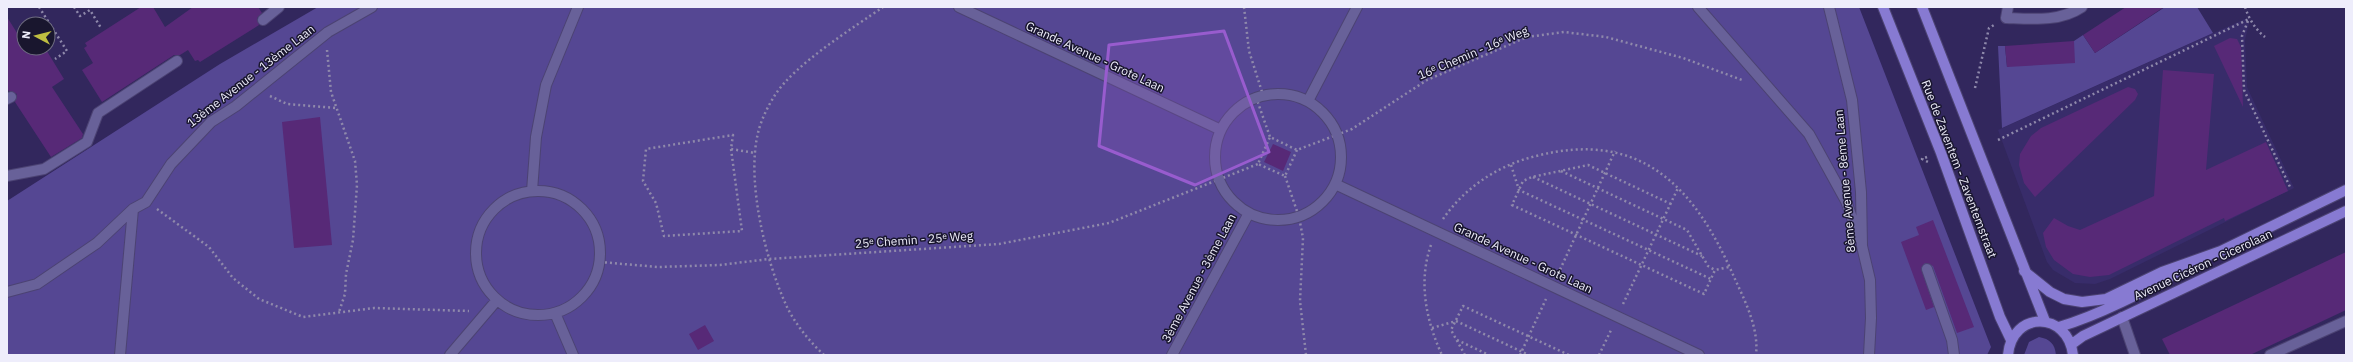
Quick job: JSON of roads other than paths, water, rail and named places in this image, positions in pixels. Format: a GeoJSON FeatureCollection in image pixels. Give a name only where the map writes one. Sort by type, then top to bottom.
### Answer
{"type":"FeatureCollection","features":[{"type":"Feature","properties":{"kind":"main road","name":"Rue de Zaventem - Zaventemstraat"},"geometry":{"type":"LineString","coordinates":[[1883,7],[1940,153],[2000,317],[2011,340]]}},
{"type":"Feature","properties":{"kind":"main road","name":"Rue de Zaventem - Zaventemstraat"},"geometry":{"type":"LineString","coordinates":[[1922,7],[2024,271],[2045,321]]}},
{"type":"Feature","properties":{"kind":"main road","name":"Avenue Cicéron - Cicerolaan"},"geometry":{"type":"LineString","coordinates":[[2024,271],[2050,292],[2064,299],[2082,302],[2106,299],[2162,272],[2194,262],[2221,251],[2346,190]]}},
{"type":"Feature","properties":{"kind":"main road","name":"Avenue Cicéron - Cicerolaan"},"geometry":{"type":"LineString","coordinates":[[2072,344],[2083,336],[2346,211]]}},
{"type":"Feature","properties":{"kind":"main road","name":"Avenue Cicéron - Cicerolaan"},"geometry":{"type":"LineString","coordinates":[[2059,327],[2076,322],[2165,280],[2194,262]]}},
{"type":"Feature","properties":{"kind":"main road"},"geometry":{"type":"LineString","coordinates":[[2008,355],[2011,340],[2017,331],[2025,325],[2045,321],[2059,327],[2072,344],[2073,355]]}},
{"type":"Feature","properties":{"kind":"street"},"geometry":{"type":"LineString","coordinates":[[263,20],[280,7]]}},
{"type":"Feature","properties":{"kind":"street","name":"13ème Avenue - 13ème Laan"},"geometry":{"type":"LineString","coordinates":[[7,292],[37,284],[97,243],[133,209],[146,202],[170,164],[211,122],[253,92],[328,32],[372,7]]}},
{"type":"Feature","properties":{"kind":"street"},"geometry":{"type":"LineString","coordinates":[[532,191],[536,137],[546,85],[578,7]]}},
{"type":"Feature","properties":{"kind":"street","name":"Grande Avenue - Grote Laan"},"geometry":{"type":"LineString","coordinates":[[959,7],[1221,130]]}},
{"type":"Feature","properties":{"kind":"street"},"geometry":{"type":"LineString","coordinates":[[1308,101],[1357,7]]}},
{"type":"Feature","properties":{"kind":"street"},"geometry":{"type":"LineString","coordinates":[[1698,7],[1809,134],[1846,201],[1862,246]]}},
{"type":"Feature","properties":{"kind":"street","name":"8ème Avenue - 8ème Laan"},"geometry":{"type":"LineString","coordinates":[[1830,7],[1852,100],[1861,192],[1862,246],[1870,280],[1871,318],[1869,355]]}},
{"type":"Feature","properties":{"kind":"street"},"geometry":{"type":"LineString","coordinates":[[2008,7],[2006,18],[2043,19],[2072,14],[2082,7]]}},
{"type":"Feature","properties":{"kind":"street"},"geometry":{"type":"LineString","coordinates":[[7,176],[44,169],[87,142],[98,113],[177,61]]}},
{"type":"Feature","properties":{"kind":"street"},"geometry":{"type":"LineString","coordinates":[[1286,94],[1308,101],[1326,115],[1337,135],[1341,157],[1335,184],[1326,198],[1314,209],[1299,217],[1282,220],[1265,219],[1248,213],[1236,205],[1226,194],[1219,179],[1214,155],[1221,130],[1230,116],[1242,105],[1259,96],[1286,94]]}},
{"type":"Feature","properties":{"kind":"street","name":"Grande Avenue - Grote Laan"},"geometry":{"type":"LineString","coordinates":[[1335,184],[1699,355]]}},
{"type":"Feature","properties":{"kind":"street"},"geometry":{"type":"LineString","coordinates":[[532,191],[551,192],[563,196],[584,210],[594,226],[600,244],[600,262],[595,280],[585,295],[571,306],[556,313],[528,314],[515,311],[497,300],[484,284],[477,265],[476,244],[482,225],[495,208],[512,196],[532,191]]}},
{"type":"Feature","properties":{"kind":"street"},"geometry":{"type":"LineString","coordinates":[[120,355],[133,209]]}},
{"type":"Feature","properties":{"kind":"street","name":"3ème Avenue - 3ème Laan"},"geometry":{"type":"LineString","coordinates":[[1172,355],[1248,213]]}},
{"type":"Feature","properties":{"kind":"street"},"geometry":{"type":"LineString","coordinates":[[1927,269],[1952,340],[1954,355]]}},
{"type":"Feature","properties":{"kind":"street"},"geometry":{"type":"LineString","coordinates":[[450,355],[497,300]]}},
{"type":"Feature","properties":{"kind":"street"},"geometry":{"type":"LineString","coordinates":[[556,313],[573,355]]}},
{"type":"Feature","properties":{"kind":"street"},"geometry":{"type":"LineString","coordinates":[[2122,318],[2135,355]]}},
{"type":"Feature","properties":{"kind":"street"},"geometry":{"type":"LineString","coordinates":[[2270,355],[2346,321]]}}]}
